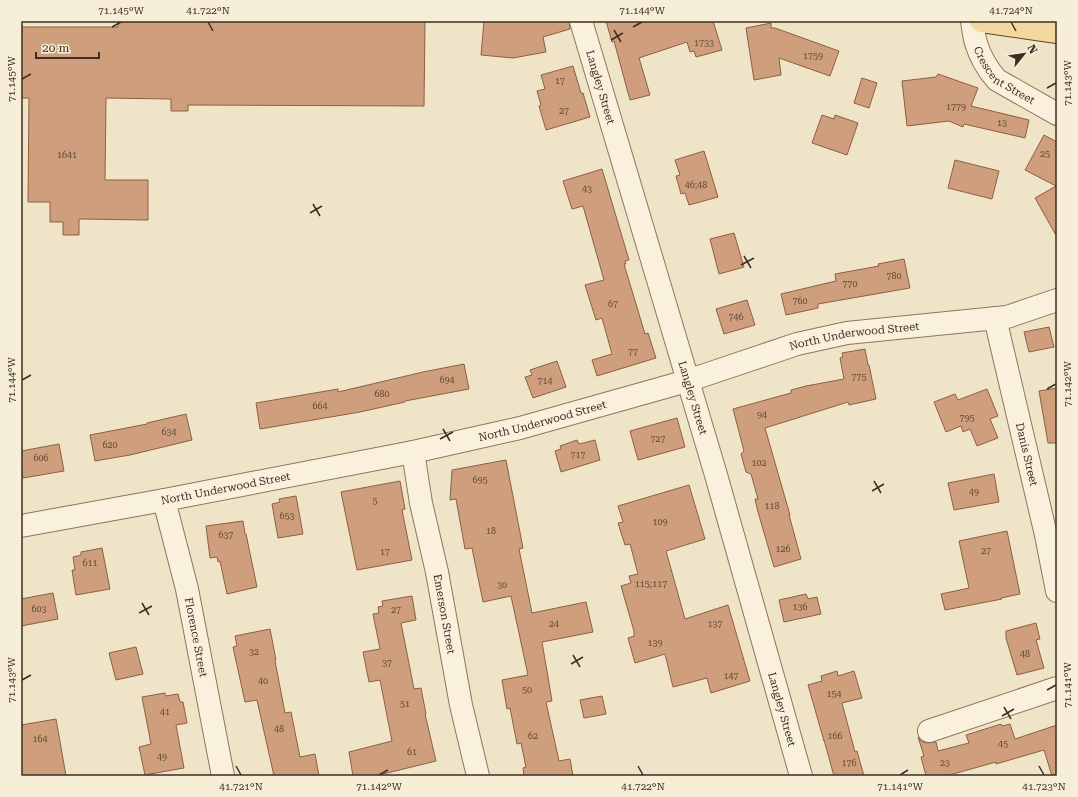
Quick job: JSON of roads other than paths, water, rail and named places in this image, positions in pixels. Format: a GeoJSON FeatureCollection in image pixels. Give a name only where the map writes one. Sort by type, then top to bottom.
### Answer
{"type":"FeatureCollection","features":[{"type":"Feature","properties":{"kind":"main road"},"geometry":{"type":"LineString","coordinates":[[981,21],[1057,32]]}},
{"type":"Feature","properties":{"kind":"street","name":"Langley Street"},"geometry":{"type":"LineString","coordinates":[[581,21],[718,483],[801,776]]}},
{"type":"Feature","properties":{"kind":"street","name":"Crescent Street"},"geometry":{"type":"LineString","coordinates":[[972,21],[976,43],[983,59],[997,80],[1057,114]]}},
{"type":"Feature","properties":{"kind":"street","name":"North Underwood Street"},"geometry":{"type":"LineString","coordinates":[[21,526],[413,452],[526,426],[687,381],[797,344],[847,333],[1007,317],[1057,300]]}},
{"type":"Feature","properties":{"kind":"street","name":"Danis Street"},"geometry":{"type":"LineString","coordinates":[[994,318],[1046,535],[1057,591]]}},
{"type":"Feature","properties":{"kind":"street","name":"Emerson Street"},"geometry":{"type":"LineString","coordinates":[[413,452],[421,503],[437,572],[461,705],[478,776]]}},
{"type":"Feature","properties":{"kind":"street","name":"Florence Street"},"geometry":{"type":"LineString","coordinates":[[164,500],[187,589],[223,776]]}},
{"type":"Feature","properties":{"kind":"street"},"geometry":{"type":"LineString","coordinates":[[929,731],[1057,688]]}}]}
